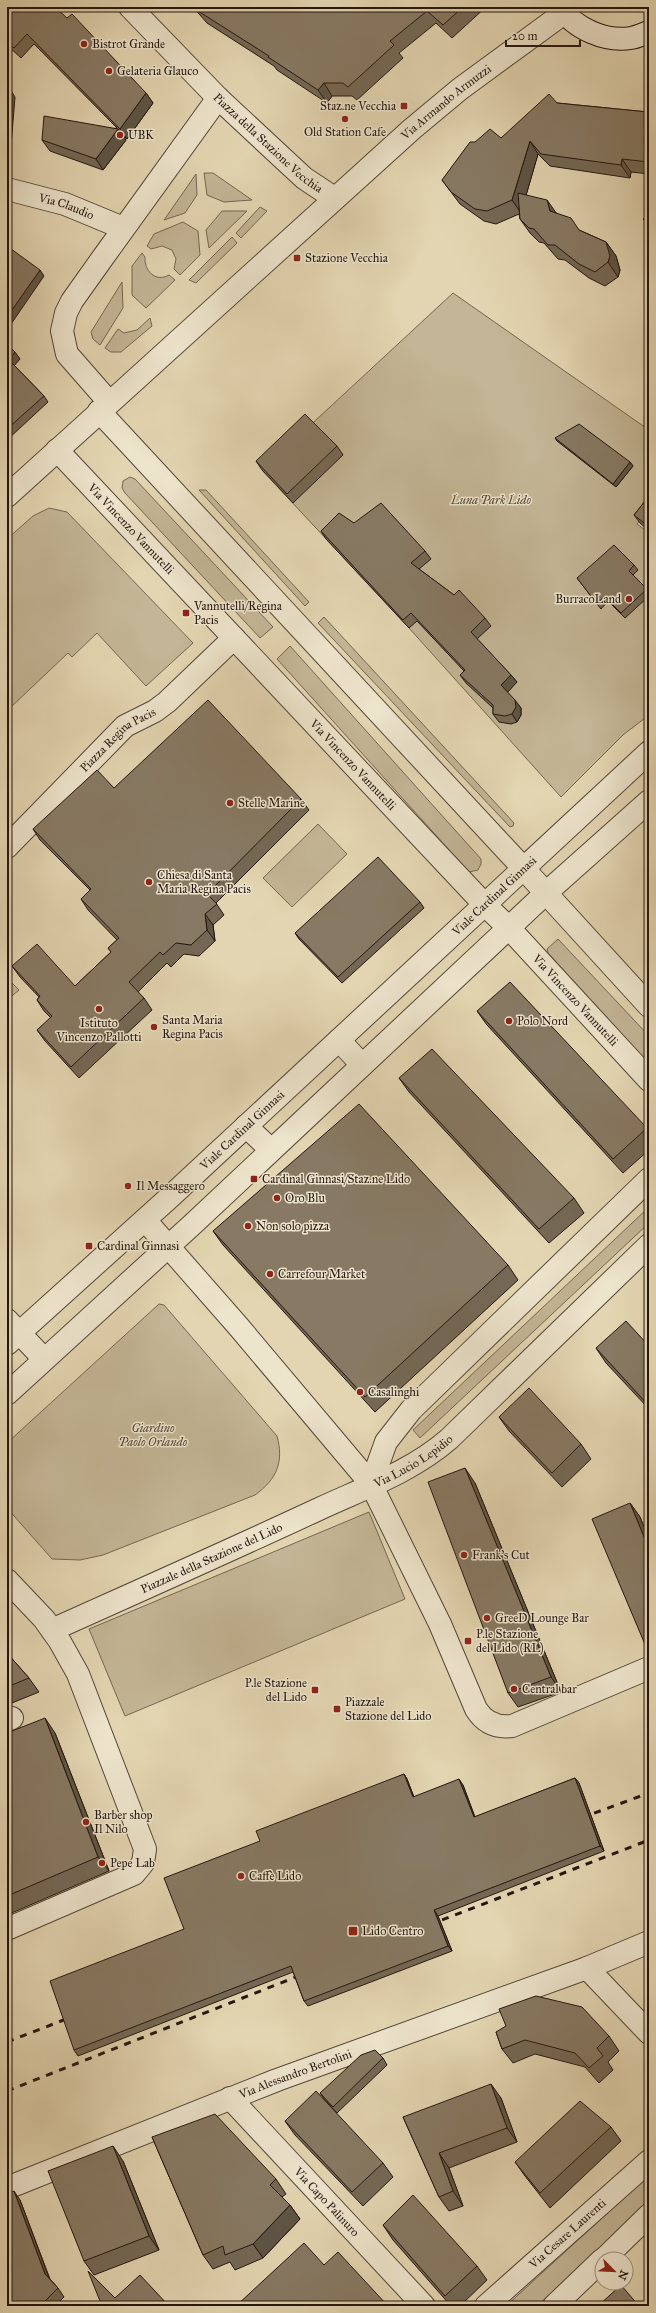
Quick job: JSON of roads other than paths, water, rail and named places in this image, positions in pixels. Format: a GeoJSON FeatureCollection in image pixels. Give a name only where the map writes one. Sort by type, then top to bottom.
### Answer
{"type":"FeatureCollection","features":[{"type":"Feature","properties":{"kind":"street"},"geometry":{"type":"LineString","coordinates":[[130,7],[218,98]]}},
{"type":"Feature","properties":{"kind":"street"},"geometry":{"type":"LineString","coordinates":[[562,10],[583,29],[606,37],[631,38],[649,32]]}},
{"type":"Feature","properties":{"kind":"street","name":"Via Armando Armuzzi"},"geometry":{"type":"LineString","coordinates":[[334,198],[450,97],[562,10]]}},
{"type":"Feature","properties":{"kind":"street","name":"Piazza della Stazione Vecchia"},"geometry":{"type":"LineString","coordinates":[[218,98],[304,178],[334,198],[104,406],[64,348],[62,331],[66,313],[72,301],[123,228],[218,98]]}},
{"type":"Feature","properties":{"kind":"street","name":"Via Claudio"},"geometry":{"type":"LineString","coordinates":[[7,189],[65,204],[123,228]]}},
{"type":"Feature","properties":{"kind":"street"},"geometry":{"type":"LineString","coordinates":[[7,496],[104,406],[649,1006]]}},
{"type":"Feature","properties":{"kind":"street","name":"Via Vincenzo Vannutelli"},"geometry":{"type":"LineString","coordinates":[[57,450],[485,905],[509,928],[649,1080]]}},
{"type":"Feature","properties":{"kind":"street","name":"Piazza Regina Pacis"},"geometry":{"type":"LineString","coordinates":[[7,847],[125,726],[167,702],[234,638]]}},
{"type":"Feature","properties":{"kind":"street","name":"Viale Cardinal Ginnasi"},"geometry":{"type":"LineString","coordinates":[[11,1332],[145,1220],[649,752]]}},
{"type":"Feature","properties":{"kind":"street"},"geometry":{"type":"LineString","coordinates":[[7,1394],[169,1246],[547,892],[649,800]]}},
{"type":"Feature","properties":{"kind":"street"},"geometry":{"type":"LineString","coordinates":[[339,1040],[362,1065]]}},
{"type":"Feature","properties":{"kind":"street"},"geometry":{"type":"LineString","coordinates":[[246,1126],[271,1150]]}},
{"type":"Feature","properties":{"kind":"street","name":"Via Lucio Lepidio"},"geometry":{"type":"LineString","coordinates":[[371,1484],[386,1442],[411,1410],[649,1179]]}},
{"type":"Feature","properties":{"kind":"street"},"geometry":{"type":"LineString","coordinates":[[145,1220],[169,1246],[371,1484],[440,1624],[476,1709],[483,1718],[494,1725],[512,1726],[649,1668]]}},
{"type":"Feature","properties":{"kind":"street","name":"Via Lucio Lepidio"},"geometry":{"type":"LineString","coordinates":[[371,1484],[402,1472],[442,1445],[649,1245]]}},
{"type":"Feature","properties":{"kind":"street"},"geometry":{"type":"LineString","coordinates":[[11,1332],[44,1359]]}},
{"type":"Feature","properties":{"kind":"street","name":"Piazzale della Stazione del Lido"},"geometry":{"type":"LineString","coordinates":[[52,1630],[213,1558],[371,1484]]}},
{"type":"Feature","properties":{"kind":"street"},"geometry":{"type":"LineString","coordinates":[[7,1580],[52,1630],[78,1674],[144,1844],[145,1856],[143,1863],[134,1874],[7,1929]]}},
{"type":"Feature","properties":{"kind":"street","name":"Via Alessandro Bertolini"},"geometry":{"type":"LineString","coordinates":[[7,2188],[230,2098],[587,1968],[649,1942]]}},
{"type":"Feature","properties":{"kind":"street"},"geometry":{"type":"LineString","coordinates":[[587,1968],[649,2033]]}},
{"type":"Feature","properties":{"kind":"street","name":"Via Capo Palinuro"},"geometry":{"type":"LineString","coordinates":[[230,2098],[424,2306]]}},
{"type":"Feature","properties":{"kind":"street","name":"Via Cesare Laurenti"},"geometry":{"type":"LineString","coordinates":[[486,2306],[649,2161]]}},
{"type":"Feature","properties":{"kind":"street"},"geometry":{"type":"LineString","coordinates":[[612,2251],[649,2215]]}},
{"type":"Feature","properties":{"kind":"street"},"geometry":{"type":"LineString","coordinates":[[554,2306],[594,2268]]}},
{"type":"Feature","properties":{"kind":"railway"},"geometry":{"type":"LineString","coordinates":[[581,1818],[649,1793]]}},
{"type":"Feature","properties":{"kind":"railway"},"geometry":{"type":"LineString","coordinates":[[429,1925],[649,1840]]}},
{"type":"Feature","properties":{"kind":"railway"},"geometry":{"type":"LineString","coordinates":[[7,2091],[306,1973]]}},
{"type":"Feature","properties":{"kind":"railway"},"geometry":{"type":"LineString","coordinates":[[7,2042],[74,2016]]}},
{"type":"Feature","properties":{"kind":"place","name":"Bistrot Grande"},"geometry":{"type":"Point","coordinates":[84,44]}},
{"type":"Feature","properties":{"kind":"place","name":"Gelateria Glauco"},"geometry":{"type":"Point","coordinates":[109,71]}},
{"type":"Feature","properties":{"kind":"place","name":"Staz.ne Vecchia"},"geometry":{"type":"Point","coordinates":[404,106]}},
{"type":"Feature","properties":{"kind":"place","name":"Old Station Cafe"},"geometry":{"type":"Point","coordinates":[345,119]}},
{"type":"Feature","properties":{"kind":"place","name":"UBK"},"geometry":{"type":"Point","coordinates":[120,135]}},
{"type":"Feature","properties":{"kind":"place","name":"Stazione Vecchia"},"geometry":{"type":"Point","coordinates":[297,258]}},
{"type":"Feature","properties":{"kind":"place","name":"BurracoLand"},"geometry":{"type":"Point","coordinates":[629,599]}},
{"type":"Feature","properties":{"kind":"place","name":"Vannutelli/Regina Pacis"},"geometry":{"type":"Point","coordinates":[186,613]}},
{"type":"Feature","properties":{"kind":"place","name":"Stelle Marine"},"geometry":{"type":"Point","coordinates":[230,803]}},
{"type":"Feature","properties":{"kind":"place","name":"Chiesa di Santa Maria Regina Pacis"},"geometry":{"type":"Point","coordinates":[149,882]}},
{"type":"Feature","properties":{"kind":"place","name":"Istituto Vincenzo Pallotti"},"geometry":{"type":"Point","coordinates":[99,1009]}},
{"type":"Feature","properties":{"kind":"place","name":"Polo Nord"},"geometry":{"type":"Point","coordinates":[509,1021]}},
{"type":"Feature","properties":{"kind":"place","name":"Santa Maria Regina Pacis"},"geometry":{"type":"Point","coordinates":[154,1027]}},
{"type":"Feature","properties":{"kind":"place","name":"Cardinal Ginnasi/Staz.ne Lido"},"geometry":{"type":"Point","coordinates":[254,1179]}},
{"type":"Feature","properties":{"kind":"place","name":"Il Messaggero"},"geometry":{"type":"Point","coordinates":[128,1186]}},
{"type":"Feature","properties":{"kind":"place","name":"Oro Blu"},"geometry":{"type":"Point","coordinates":[277,1198]}},
{"type":"Feature","properties":{"kind":"place","name":"Non solo pizza"},"geometry":{"type":"Point","coordinates":[248,1226]}},
{"type":"Feature","properties":{"kind":"place","name":"Cardinal Ginnasi"},"geometry":{"type":"Point","coordinates":[89,1246]}},
{"type":"Feature","properties":{"kind":"place","name":"Carrefour Market"},"geometry":{"type":"Point","coordinates":[270,1274]}},
{"type":"Feature","properties":{"kind":"place","name":"Casalinghi"},"geometry":{"type":"Point","coordinates":[360,1392]}},
{"type":"Feature","properties":{"kind":"place","name":"Frank's Cut"},"geometry":{"type":"Point","coordinates":[464,1555]}},
{"type":"Feature","properties":{"kind":"place","name":"GreeD Lounge Bar"},"geometry":{"type":"Point","coordinates":[487,1618]}},
{"type":"Feature","properties":{"kind":"place","name":"P.le Stazione del Lido (RL)"},"geometry":{"type":"Point","coordinates":[468,1641]}},
{"type":"Feature","properties":{"kind":"place","name":"Central bar"},"geometry":{"type":"Point","coordinates":[514,1689]}},
{"type":"Feature","properties":{"kind":"place","name":"P.le Stazione del Lido"},"geometry":{"type":"Point","coordinates":[315,1690]}},
{"type":"Feature","properties":{"kind":"place","name":"Piazzale Stazione del Lido"},"geometry":{"type":"Point","coordinates":[337,1709]}},
{"type":"Feature","properties":{"kind":"place","name":"Barber shop Il Nilo"},"geometry":{"type":"Point","coordinates":[86,1822]}},
{"type":"Feature","properties":{"kind":"place","name":"Pepe Lab"},"geometry":{"type":"Point","coordinates":[102,1863]}},
{"type":"Feature","properties":{"kind":"place","name":"Caffè Lido"},"geometry":{"type":"Point","coordinates":[241,1876]}},
{"type":"Feature","properties":{"kind":"place","name":"Lido Centro"},"geometry":{"type":"Point","coordinates":[353,1931]}},
{"type":"Feature","properties":{"kind":"park label","name":"Luna Park Lido"},"geometry":{"type":"Point","coordinates":[491,500]}},
{"type":"Feature","properties":{"kind":"park label","name":"Giardino Paolo Orlando"},"geometry":{"type":"Point","coordinates":[153,1435]}}]}
